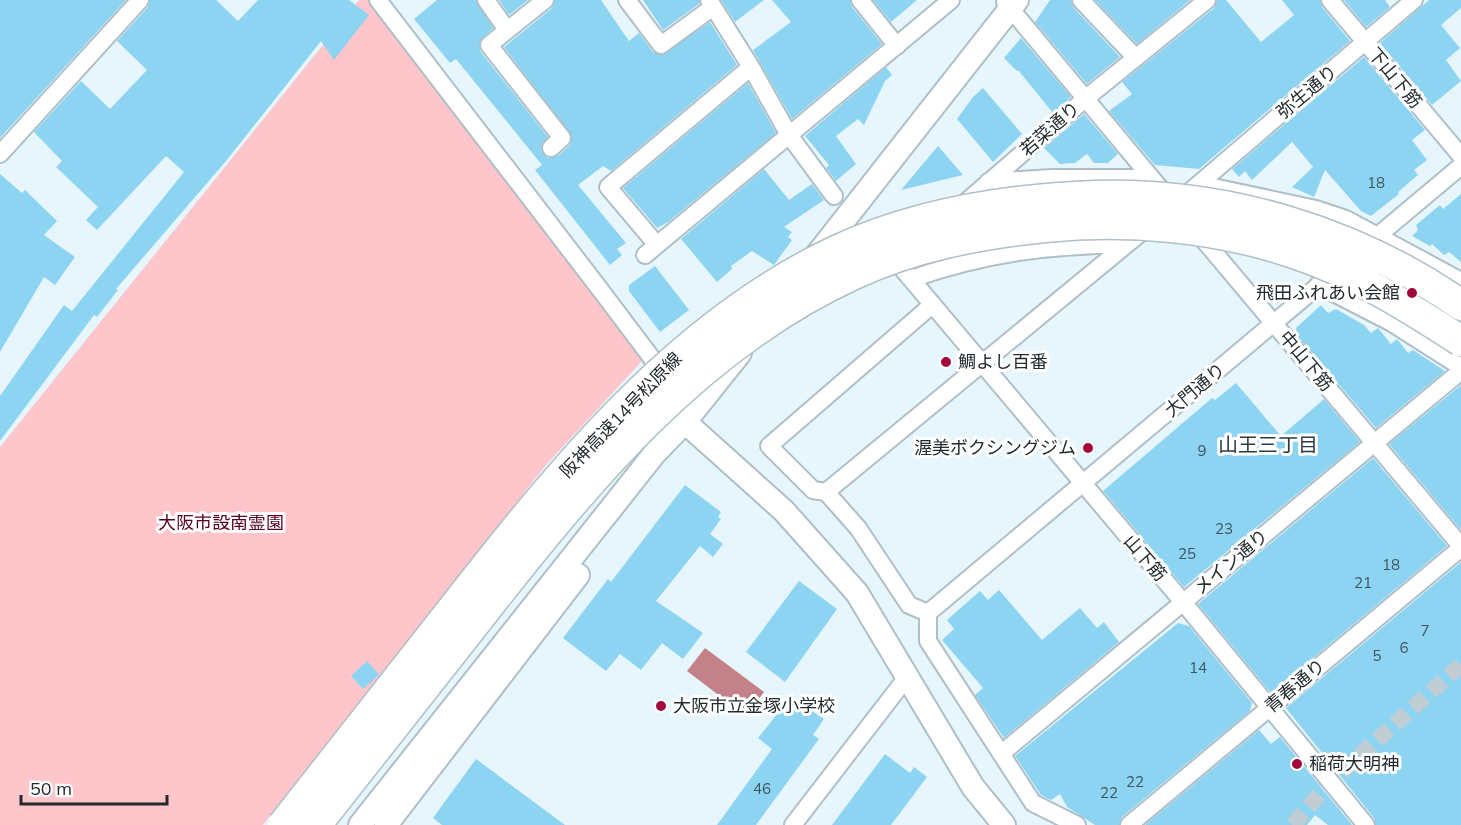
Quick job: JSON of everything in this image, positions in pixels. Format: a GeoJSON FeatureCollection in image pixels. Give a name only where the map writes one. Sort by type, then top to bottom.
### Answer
{"type":"FeatureCollection","features":[{"type":"Feature","properties":{"kind":"highway","name":"阪神高速14号松原線"},"geometry":{"type":"LineString","coordinates":[[283,825],[514,531],[637,393],[684,348],[743,304],[838,250],[883,232],[932,218],[1003,204],[1061,197],[1117,195],[1190,200],[1300,224],[1339,238],[1407,271],[1461,305]]}},
{"type":"Feature","properties":{"kind":"highway","name":"阪神高速14号松原線"},"geometry":{"type":"LineString","coordinates":[[316,825],[534,547],[655,412],[705,367],[766,323],[861,271],[938,244],[1004,232],[1118,224],[1184,228],[1291,252],[1327,266],[1402,303],[1461,341]]}},
{"type":"Feature","properties":{"kind":"street"},"geometry":{"type":"LineString","coordinates":[[0,154],[140,0]]}},
{"type":"Feature","properties":{"kind":"street"},"geometry":{"type":"LineString","coordinates":[[378,0],[651,357],[685,422],[784,511],[857,592],[973,787],[1004,825]]}},
{"type":"Feature","properties":{"kind":"street"},"geometry":{"type":"LineString","coordinates":[[486,0],[507,30]]}},
{"type":"Feature","properties":{"kind":"street"},"geometry":{"type":"LineString","coordinates":[[545,0],[489,45],[562,138],[551,148]]}},
{"type":"Feature","properties":{"kind":"street"},"geometry":{"type":"LineString","coordinates":[[627,0],[661,45],[711,3],[751,67],[789,135],[834,196]]}},
{"type":"Feature","properties":{"kind":"street"},"geometry":{"type":"LineString","coordinates":[[860,0],[897,46]]}},
{"type":"Feature","properties":{"kind":"street"},"geometry":{"type":"LineString","coordinates":[[751,67],[608,187],[651,250],[951,0]]}},
{"type":"Feature","properties":{"kind":"street"},"geometry":{"type":"LineString","coordinates":[[1082,0],[1136,58]]}},
{"type":"Feature","properties":{"kind":"street","name":"若菜通り"},"geometry":{"type":"LineString","coordinates":[[898,263],[1085,99],[1207,0]]}},
{"type":"Feature","properties":{"kind":"street","name":"下山下筋"},"geometry":{"type":"LineString","coordinates":[[1329,0],[1461,156]]}},
{"type":"Feature","properties":{"kind":"street","name":"弥生通り"},"geometry":{"type":"LineString","coordinates":[[826,492],[1174,205],[1414,0]]}},
{"type":"Feature","properties":{"kind":"street"},"geometry":{"type":"LineString","coordinates":[[360,825],[655,453],[685,422],[1010,3]]}},
{"type":"Feature","properties":{"kind":"street","name":"中山下筋"},"geometry":{"type":"LineString","coordinates":[[1010,3],[1085,99],[1461,547]]}},
{"type":"Feature","properties":{"kind":"street","name":"大門通り"},"geometry":{"type":"LineString","coordinates":[[928,613],[1318,285],[1381,236],[1461,166]]}},
{"type":"Feature","properties":{"kind":"street"},"geometry":{"type":"LineString","coordinates":[[988,182],[1052,178],[1150,177]]}},
{"type":"Feature","properties":{"kind":"street"},"geometry":{"type":"LineString","coordinates":[[1199,184],[1316,209],[1348,220],[1461,281]]}},
{"type":"Feature","properties":{"kind":"street","name":"山下筋"},"geometry":{"type":"LineString","coordinates":[[868,230],[1183,602],[1366,825]]}},
{"type":"Feature","properties":{"kind":"street"},"geometry":{"type":"LineString","coordinates":[[911,279],[962,261],[1019,250],[1127,244]]}},
{"type":"Feature","properties":{"kind":"street"},"geometry":{"type":"LineString","coordinates":[[1318,285],[1392,323],[1434,348],[1461,369]]}},
{"type":"Feature","properties":{"kind":"street"},"geometry":{"type":"LineString","coordinates":[[932,305],[769,446],[813,490],[826,492],[858,528],[909,605],[928,613],[928,641],[1033,804],[1077,825]]}},
{"type":"Feature","properties":{"kind":"street","name":"メイン通り"},"geometry":{"type":"LineString","coordinates":[[1002,753],[1461,369]]}},
{"type":"Feature","properties":{"kind":"street"},"geometry":{"type":"LineString","coordinates":[[392,823],[665,461],[685,422]]}},
{"type":"Feature","properties":{"kind":"street","name":"青春通り"},"geometry":{"type":"LineString","coordinates":[[1129,825],[1461,547]]}},
{"type":"Feature","properties":{"kind":"street"},"geometry":{"type":"LineString","coordinates":[[793,825],[907,677]]}},
{"type":"Feature","properties":{"kind":"green space","name":"大阪市設南霊園"},"geometry":{"type":"Polygon","coordinates":[[[359,0],[367,0],[643,357],[642,361],[546,465],[263,825],[0,825],[0,447],[359,0]]]}},
{"type":"Feature","properties":{"kind":"shaded area"},"geometry":{"type":"Polygon","coordinates":[[[705,648],[764,692],[746,716],[687,671],[705,648]]]}},
{"type":"Feature","properties":{"kind":"building"},"geometry":{"type":"Polygon","coordinates":[[[0,0],[126,0],[0,138],[0,0]]]}},
{"type":"Feature","properties":{"kind":"building"},"geometry":{"type":"Polygon","coordinates":[[[150,0],[216,0],[238,21],[258,0],[349,0],[369,15],[334,60],[321,41],[226,161],[116,289],[118,290],[97,317],[94,315],[0,441],[0,396],[64,305],[72,311],[184,172],[166,156],[97,230],[86,220],[98,207],[56,167],[62,161],[34,132],[81,81],[110,109],[147,70],[117,41],[148,7],[150,0]]]}},
{"type":"Feature","properties":{"kind":"building"},"geometry":{"type":"Polygon","coordinates":[[[437,0],[476,0],[493,28],[480,41],[480,51],[548,137],[541,150],[548,158],[558,156],[569,146],[572,136],[504,47],[552,8],[555,0],[601,0],[629,41],[639,33],[653,52],[662,55],[710,22],[737,65],[611,171],[603,166],[578,185],[626,243],[617,249],[622,255],[610,265],[535,170],[542,165],[456,59],[450,63],[414,19],[437,0]]]}},
{"type":"Feature","properties":{"kind":"building"},"geometry":{"type":"Polygon","coordinates":[[[499,0],[528,0],[509,15],[499,0]]]}},
{"type":"Feature","properties":{"kind":"building"},"geometry":{"type":"Polygon","coordinates":[[[643,0],[699,0],[699,4],[663,30],[643,0]]]}},
{"type":"Feature","properties":{"kind":"building"},"geometry":{"type":"Polygon","coordinates":[[[721,0],[764,0],[735,22],[721,0]]]}},
{"type":"Feature","properties":{"kind":"building"},"geometry":{"type":"Polygon","coordinates":[[[772,0],[850,0],[852,7],[882,44],[792,119],[753,50],[791,22],[772,0]]]}},
{"type":"Feature","properties":{"kind":"building"},"geometry":{"type":"Polygon","coordinates":[[[873,0],[917,0],[891,22],[873,0]]]}},
{"type":"Feature","properties":{"kind":"building"},"geometry":{"type":"Polygon","coordinates":[[[1050,0],[1071,0],[1073,7],[1120,57],[1087,84],[1035,22],[1050,0]]]}},
{"type":"Feature","properties":{"kind":"building"},"geometry":{"type":"Polygon","coordinates":[[[1095,0],[1190,0],[1137,44],[1095,0]]]}},
{"type":"Feature","properties":{"kind":"building"},"geometry":{"type":"Polygon","coordinates":[[[1217,0],[1226,0],[1261,42],[1294,15],[1282,0],[1320,0],[1322,7],[1350,41],[1199,169],[1155,165],[1109,111],[1132,94],[1122,82],[1214,8],[1217,0]]]}},
{"type":"Feature","properties":{"kind":"building"},"geometry":{"type":"Polygon","coordinates":[[[1344,0],[1385,0],[1390,7],[1366,27],[1344,0]]]}},
{"type":"Feature","properties":{"kind":"building"},"geometry":{"type":"Polygon","coordinates":[[[1429,0],[1461,0],[1461,8],[1441,25],[1460,48],[1446,60],[1461,81],[1432,105],[1380,43],[1429,0]]]}},
{"type":"Feature","properties":{"kind":"building"},"geometry":{"type":"Polygon","coordinates":[[[1021,38],[1071,97],[1053,113],[1018,70],[1004,58],[1021,38]]]}},
{"type":"Feature","properties":{"kind":"building"},"geometry":{"type":"Polygon","coordinates":[[[1364,57],[1425,130],[1412,140],[1427,160],[1414,170],[1418,175],[1398,192],[1399,194],[1371,216],[1361,211],[1325,170],[1314,197],[1292,187],[1313,167],[1292,142],[1252,180],[1245,171],[1239,177],[1232,169],[1364,57]]]}},
{"type":"Feature","properties":{"kind":"building"},"geometry":{"type":"Polygon","coordinates":[[[886,67],[892,75],[885,81],[864,125],[858,119],[836,136],[856,164],[836,181],[826,168],[829,165],[805,136],[886,67]]]}},
{"type":"Feature","properties":{"kind":"building"},"geometry":{"type":"Polygon","coordinates":[[[748,83],[776,133],[668,222],[657,228],[623,188],[748,83]]]}},
{"type":"Feature","properties":{"kind":"building"},"geometry":{"type":"Polygon","coordinates":[[[983,88],[1022,134],[993,162],[957,119],[973,97],[983,88]]]}},
{"type":"Feature","properties":{"kind":"building"},"geometry":{"type":"Polygon","coordinates":[[[1084,114],[1118,154],[1108,163],[1094,163],[1087,154],[1075,163],[1060,164],[1044,148],[1084,114]]]}},
{"type":"Feature","properties":{"kind":"building"},"geometry":{"type":"Polygon","coordinates":[[[938,146],[963,175],[901,190],[938,146]]]}},
{"type":"Feature","properties":{"kind":"building"},"geometry":{"type":"Polygon","coordinates":[[[764,169],[789,200],[812,184],[824,200],[784,227],[792,232],[788,237],[792,240],[774,265],[752,251],[731,266],[732,269],[717,282],[681,239],[764,169]]]}},
{"type":"Feature","properties":{"kind":"building"},"geometry":{"type":"Polygon","coordinates":[[[0,174],[22,193],[25,190],[57,221],[44,235],[75,257],[55,285],[44,277],[0,352],[0,174]]]}},
{"type":"Feature","properties":{"kind":"building"},"geometry":{"type":"Polygon","coordinates":[[[1461,194],[1461,262],[1449,252],[1444,255],[1432,244],[1430,246],[1412,236],[1418,230],[1416,225],[1440,205],[1443,209],[1461,194]]]}},
{"type":"Feature","properties":{"kind":"building"},"geometry":{"type":"Polygon","coordinates":[[[655,266],[689,310],[660,332],[629,291],[629,285],[655,266]]]}},
{"type":"Feature","properties":{"kind":"building"},"geometry":{"type":"Polygon","coordinates":[[[1321,305],[1328,313],[1336,309],[1364,325],[1371,333],[1378,328],[1391,344],[1397,339],[1408,353],[1413,350],[1445,371],[1376,428],[1297,335],[1296,328],[1321,305]]]}},
{"type":"Feature","properties":{"kind":"building"},"geometry":{"type":"Polygon","coordinates":[[[1236,383],[1281,436],[1324,399],[1360,442],[1184,587],[1103,491],[1212,398],[1215,400],[1236,383]]]}},
{"type":"Feature","properties":{"kind":"building"},"geometry":{"type":"Polygon","coordinates":[[[1461,385],[1461,530],[1389,444],[1461,385]]]}},
{"type":"Feature","properties":{"kind":"building"},"geometry":{"type":"Polygon","coordinates":[[[1373,458],[1447,546],[1271,693],[1198,604],[1373,458]]]}},
{"type":"Feature","properties":{"kind":"building"},"geometry":{"type":"Polygon","coordinates":[[[685,485],[721,512],[718,517],[721,519],[710,534],[723,544],[713,557],[700,546],[656,601],[703,633],[683,659],[662,643],[641,670],[620,654],[606,671],[563,638],[608,579],[611,582],[685,485]]]}},
{"type":"Feature","properties":{"kind":"building"},"geometry":{"type":"Polygon","coordinates":[[[1461,562],[1461,825],[1376,825],[1374,818],[1286,708],[1461,562]]]}},
{"type":"Feature","properties":{"kind":"building"},"geometry":{"type":"Polygon","coordinates":[[[799,581],[837,609],[785,682],[746,652],[799,581]]]}},
{"type":"Feature","properties":{"kind":"building"},"geometry":{"type":"Polygon","coordinates":[[[999,590],[1042,640],[1080,608],[1097,628],[1104,622],[1119,642],[1004,738],[975,695],[983,688],[942,640],[954,629],[947,620],[980,591],[988,600],[999,590]]]}},
{"type":"Feature","properties":{"kind":"building"},"geometry":{"type":"Polygon","coordinates":[[[1178,623],[1189,626],[1252,703],[1250,711],[1122,817],[1119,825],[1095,825],[1067,807],[1060,794],[1051,800],[1041,795],[1015,756],[1178,623]]]}},
{"type":"Feature","properties":{"kind":"building"},"geometry":{"type":"Polygon","coordinates":[[[367,661],[379,675],[363,689],[351,676],[367,661]]]}},
{"type":"Feature","properties":{"kind":"building"},"geometry":{"type":"Polygon","coordinates":[[[789,699],[807,713],[809,709],[824,719],[813,735],[819,739],[756,825],[717,825],[772,749],[758,738],[789,699]]]}},
{"type":"Feature","properties":{"kind":"building"},"geometry":{"type":"Polygon","coordinates":[[[1259,730],[1271,744],[1280,737],[1352,825],[1328,825],[1315,815],[1307,825],[1145,825],[1259,730]]]}},
{"type":"Feature","properties":{"kind":"building"},"geometry":{"type":"Polygon","coordinates":[[[885,754],[910,773],[914,767],[927,777],[891,825],[832,825],[885,754]]]}},
{"type":"Feature","properties":{"kind":"building"},"geometry":{"type":"Polygon","coordinates":[[[476,759],[565,825],[442,825],[433,818],[476,759]]]}},
{"type":"Feature","properties":{"kind":"tunnel"},"geometry":{"type":"LineString","coordinates":[[1293,825],[1330,782],[1461,665]]}},
{"type":"Feature","properties":{"kind":"place","name":"飛田ふれあい会館"},"geometry":{"type":"Point","coordinates":[1412,293]}},
{"type":"Feature","properties":{"kind":"place","name":"鯛よし百番"},"geometry":{"type":"Point","coordinates":[946,362]}},
{"type":"Feature","properties":{"kind":"place","name":"渥美ボクシングジム"},"geometry":{"type":"Point","coordinates":[1088,448]}},
{"type":"Feature","properties":{"kind":"place","name":"大阪市立金塚小学校"},"geometry":{"type":"Point","coordinates":[661,706]}},
{"type":"Feature","properties":{"kind":"place","name":"稲荷大明神"},"geometry":{"type":"Point","coordinates":[1297,764]}},
{"type":"Feature","properties":{"kind":"district","name":"山王三丁目"},"geometry":{"type":"Point","coordinates":[1268,445]}}]}
